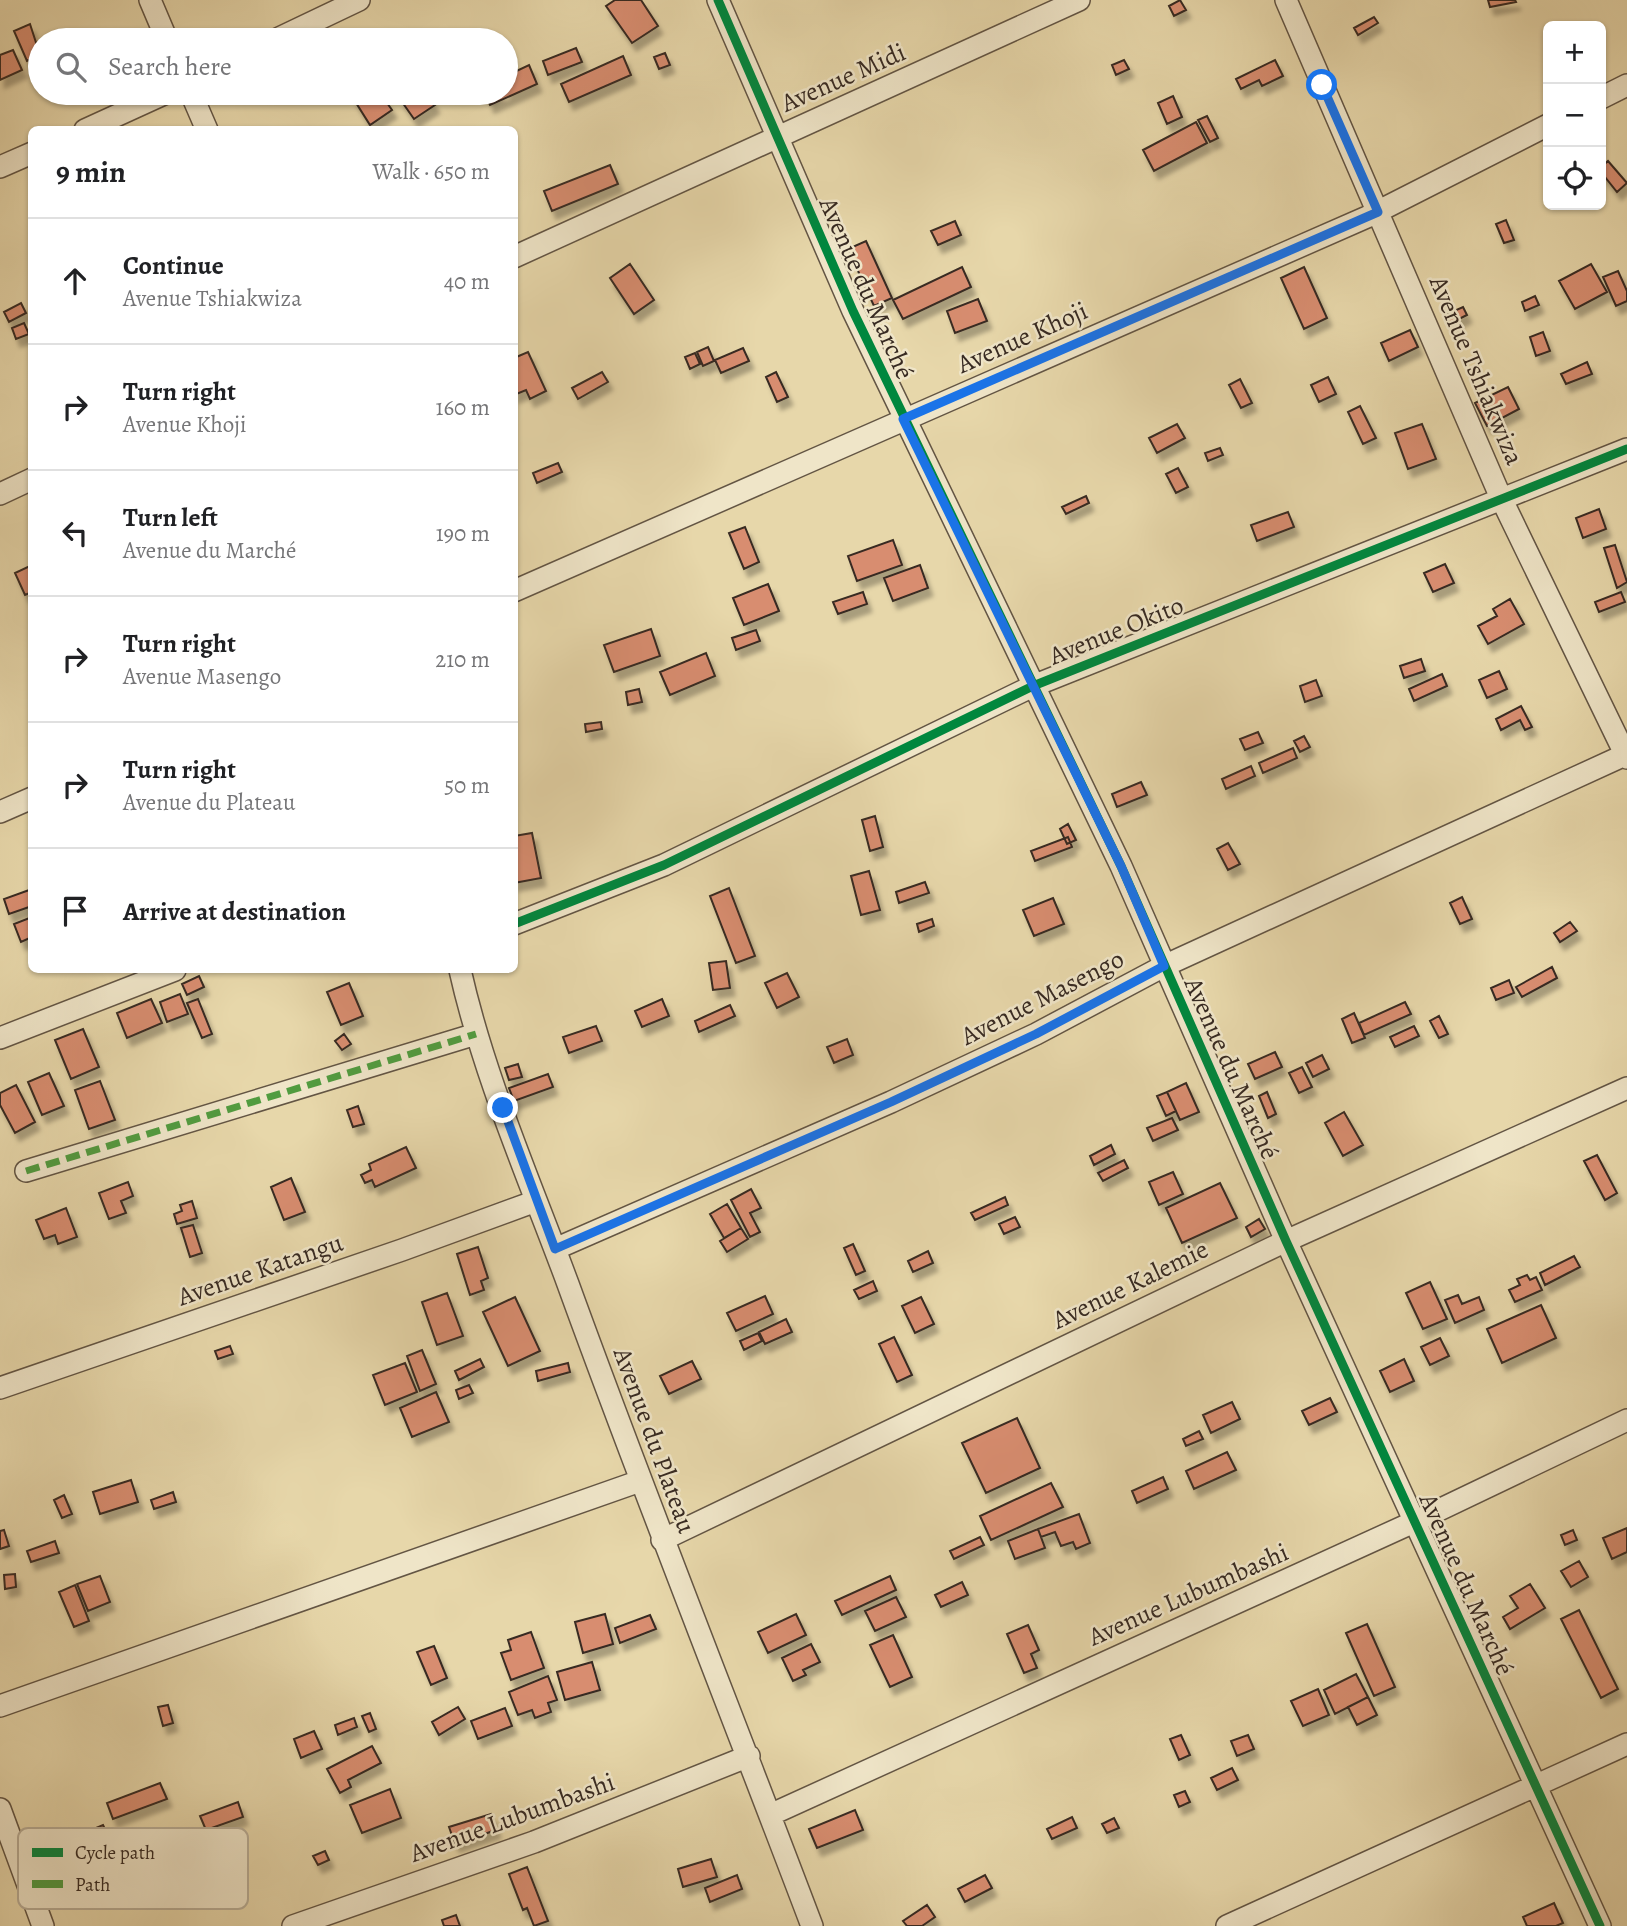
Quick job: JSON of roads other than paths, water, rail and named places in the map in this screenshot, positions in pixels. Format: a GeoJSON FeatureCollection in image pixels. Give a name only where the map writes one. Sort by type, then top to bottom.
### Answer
{"type":"FeatureCollection","features":[{"type":"Feature","properties":{"kind":"street"},"geometry":{"type":"LineString","coordinates":[[150,0],[162,28]]}},
{"type":"Feature","properties":{"kind":"street"},"geometry":{"type":"LineString","coordinates":[[300,28],[359,0]]}},
{"type":"Feature","properties":{"kind":"street","name":"Avenue du Marché"},"geometry":{"type":"LineString","coordinates":[[718,0],[903,419],[1121,866],[1286,1241],[1600,1926]]}},
{"type":"Feature","properties":{"kind":"street","name":"Avenue Midi"},"geometry":{"type":"LineString","coordinates":[[518,255],[1079,0]]}},
{"type":"Feature","properties":{"kind":"street","name":"Avenue Tshiakwiza"},"geometry":{"type":"LineString","coordinates":[[1286,0],[1502,498],[1626,755]]}},
{"type":"Feature","properties":{"kind":"street"},"geometry":{"type":"LineString","coordinates":[[1606,96],[1627,85]]}},
{"type":"Feature","properties":{"kind":"street"},"geometry":{"type":"LineString","coordinates":[[94,126],[140,105]]}},
{"type":"Feature","properties":{"kind":"street"},"geometry":{"type":"LineString","coordinates":[[196,105],[205,126]]}},
{"type":"Feature","properties":{"kind":"street","name":"Avenue Khoji"},"geometry":{"type":"LineString","coordinates":[[518,589],[1378,212],[1543,128]]}},
{"type":"Feature","properties":{"kind":"street"},"geometry":{"type":"LineString","coordinates":[[0,167],[28,155]]}},
{"type":"Feature","properties":{"kind":"street","name":"Avenue Okito"},"geometry":{"type":"LineString","coordinates":[[518,922],[664,864],[1033,686],[1627,449]]}},
{"type":"Feature","properties":{"kind":"street"},"geometry":{"type":"LineString","coordinates":[[0,494],[28,481]]}},
{"type":"Feature","properties":{"kind":"street","name":"Avenue Masengo"},"geometry":{"type":"LineString","coordinates":[[555,1249],[926,1086],[1036,1034],[1164,966],[1626,755]]}},
{"type":"Feature","properties":{"kind":"street"},"geometry":{"type":"LineString","coordinates":[[0,812],[28,800]]}},
{"type":"Feature","properties":{"kind":"street"},"geometry":{"type":"LineString","coordinates":[[0,1038],[167,973]]}},
{"type":"Feature","properties":{"kind":"street","name":"Avenue du Plateau"},"geometry":{"type":"LineString","coordinates":[[461,973],[476,1034],[536,1201],[662,1540],[749,1756],[812,1926]]}},
{"type":"Feature","properties":{"kind":"street"},"geometry":{"type":"LineString","coordinates":[[26,1171],[476,1034]]}},
{"type":"Feature","properties":{"kind":"street","name":"Avenue Kalemie"},"geometry":{"type":"LineString","coordinates":[[662,1540],[1286,1241],[1627,1088]]}},
{"type":"Feature","properties":{"kind":"street","name":"Avenue Katangu"},"geometry":{"type":"LineString","coordinates":[[0,1388],[536,1201]]}},
{"type":"Feature","properties":{"kind":"street","name":"Avenue Lubumbashi"},"geometry":{"type":"LineString","coordinates":[[770,1815],[1416,1521],[1627,1420]]}},
{"type":"Feature","properties":{"kind":"street"},"geometry":{"type":"LineString","coordinates":[[0,1706],[640,1481]]}},
{"type":"Feature","properties":{"kind":"street"},"geometry":{"type":"LineString","coordinates":[[1227,1926],[1627,1744]]}},
{"type":"Feature","properties":{"kind":"street","name":"Avenue Lubumbashi"},"geometry":{"type":"LineString","coordinates":[[293,1926],[534,1842],[749,1756]]}},
{"type":"Feature","properties":{"kind":"street"},"geometry":{"type":"LineString","coordinates":[[0,1809],[18,1858]]}},
{"type":"Feature","properties":{"kind":"street"},"geometry":{"type":"LineString","coordinates":[[37,1909],[43,1926]]}}]}
